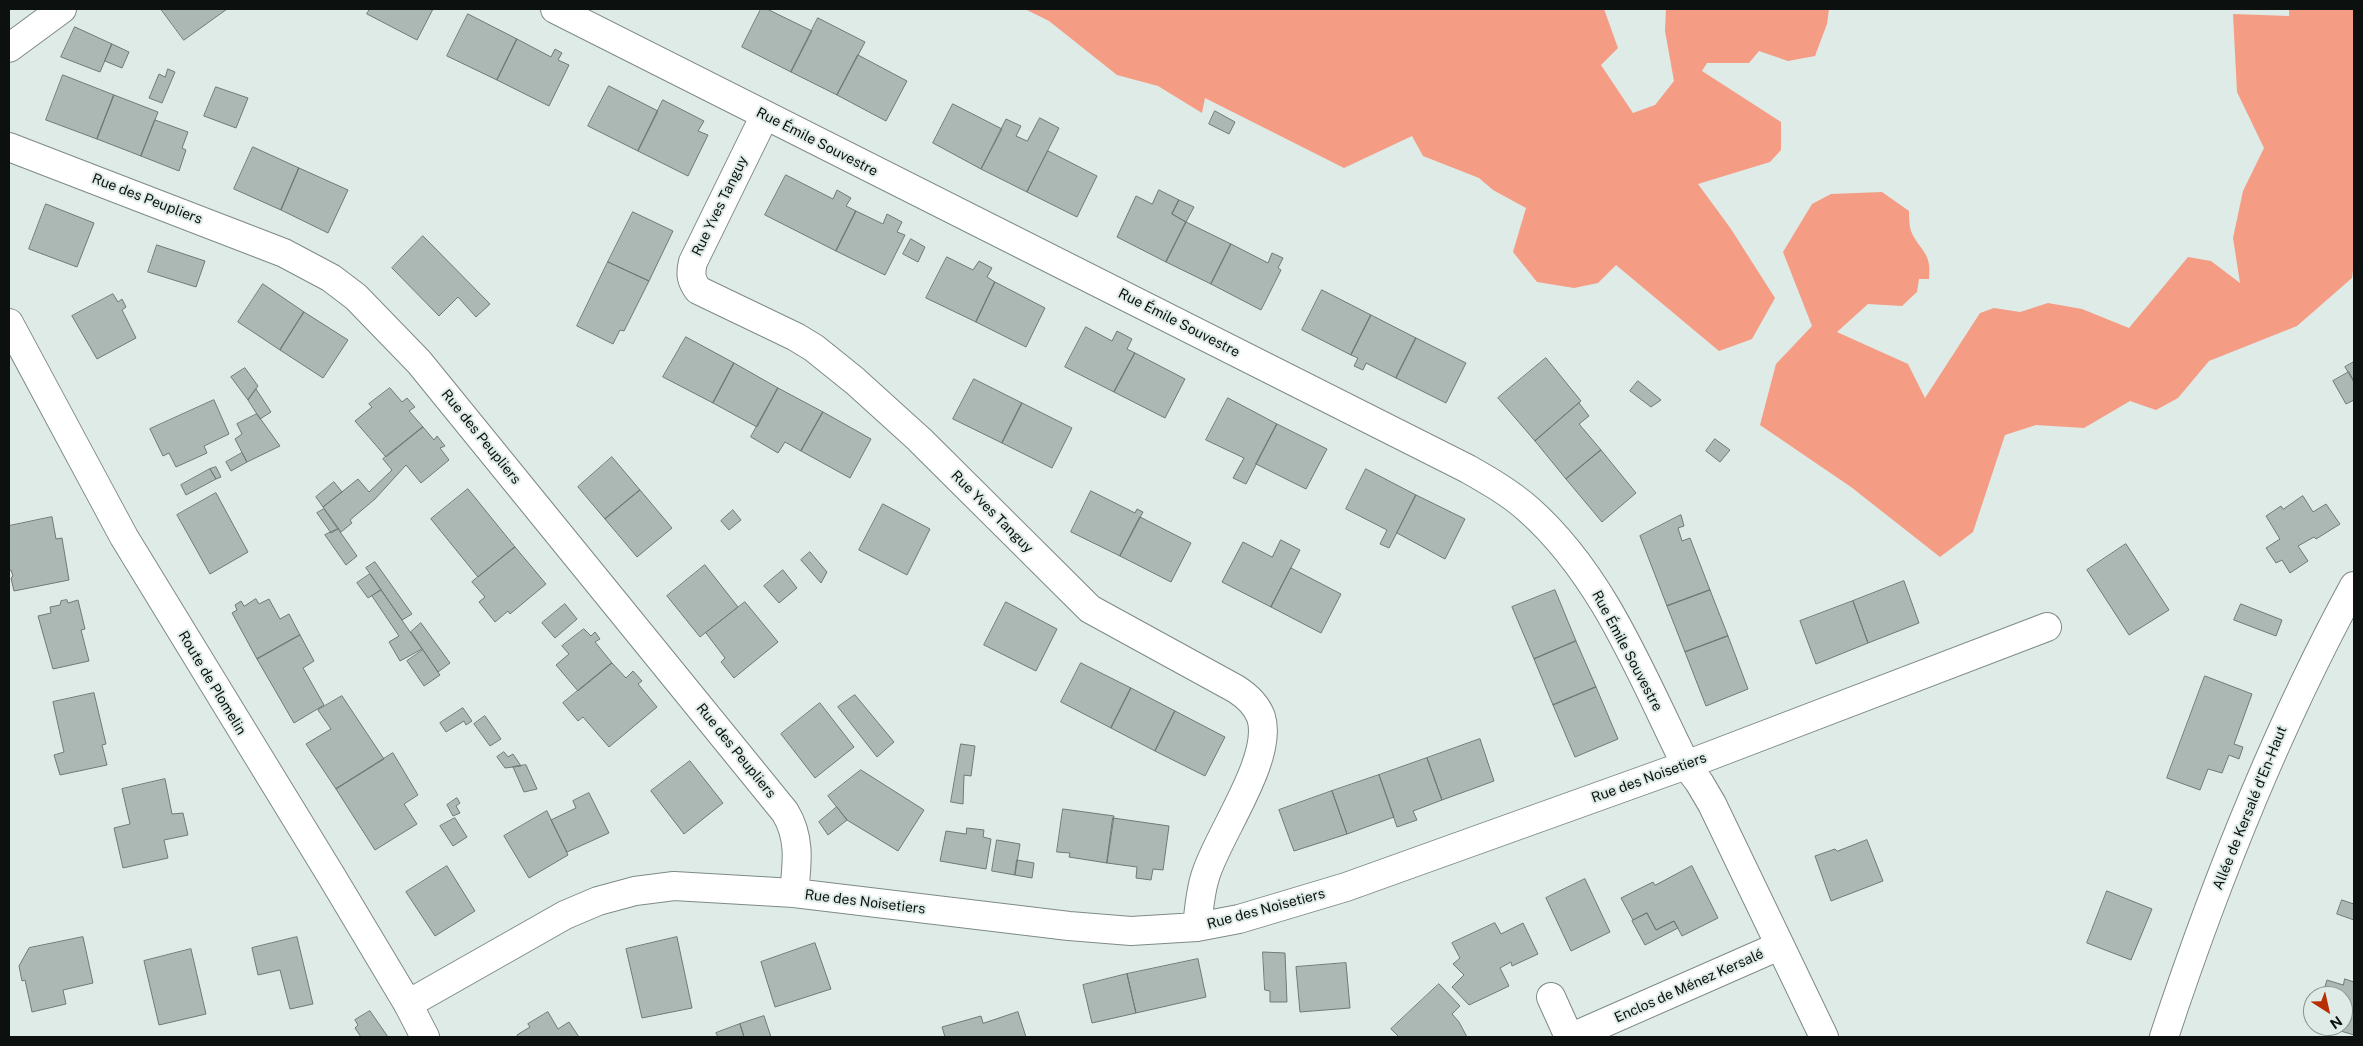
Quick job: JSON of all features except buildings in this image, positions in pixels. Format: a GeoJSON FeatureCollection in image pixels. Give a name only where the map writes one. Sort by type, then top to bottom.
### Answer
{"type":"FeatureCollection","features":[{"type":"Feature","properties":{"kind":"street"},"geometry":{"type":"LineString","coordinates":[[9,48],[62,9]]}},
{"type":"Feature","properties":{"kind":"street","name":"Rue Émile Souvestre"},"geometry":{"type":"LineString","coordinates":[[555,9],[1468,469],[1504,489],[1550,530],[1595,590],[1615,623],[1686,765]]}},
{"type":"Feature","properties":{"kind":"street","name":"Rue Yves Tanguy"},"geometry":{"type":"LineString","coordinates":[[764,115],[693,262],[690,272],[698,290],[814,348],[884,406],[1090,609],[1236,688],[1256,707],[1263,726],[1260,757],[1206,874],[1200,898],[1197,927]]}},
{"type":"Feature","properties":{"kind":"street","name":"Rue des Peupliers"},"geometry":{"type":"LineString","coordinates":[[9,147],[284,253],[331,278],[356,297],[419,362],[785,812],[796,834],[798,859],[794,893]]}},
{"type":"Feature","properties":{"kind":"street","name":"Route de Plomelin"},"geometry":{"type":"LineString","coordinates":[[9,323],[124,537],[408,1004],[425,1037]]}},
{"type":"Feature","properties":{"kind":"street","name":"Allée de Kersalé d'En-Haut"},"geometry":{"type":"LineString","coordinates":[[2164,1037],[2212,902],[2290,709],[2354,586]]}},
{"type":"Feature","properties":{"kind":"street","name":"Rue des Noisetiers"},"geometry":{"type":"LineString","coordinates":[[408,1004],[565,915],[598,901],[635,891],[674,886],[794,893],[1069,926],[1131,931],[1197,927],[1238,919],[1346,887],[1686,765],[2047,627]]}},
{"type":"Feature","properties":{"kind":"street","name":"Enclos de Ménez Kersalé"},"geometry":{"type":"LineString","coordinates":[[1686,765],[1712,804],[1824,1037]]}},
{"type":"Feature","properties":{"kind":"street","name":"Enclos de Ménez Kersalé"},"geometry":{"type":"LineString","coordinates":[[1551,997],[1570,1037],[1779,946]]}},
{"type":"Feature","properties":{"kind":"shaded area"},"geometry":{"type":"Polygon","coordinates":[[[1025,9],[1604,9],[1618,48],[1601,65],[1633,113],[1655,105],[1674,81],[1665,31],[1666,9],[1829,9],[1827,24],[1815,56],[1788,61],[1759,51],[1749,63],[1707,63],[1702,71],[1781,122],[1781,150],[1770,162],[1698,184],[1731,229],[1775,298],[1752,339],[1719,351],[1616,265],[1598,283],[1574,288],[1537,282],[1513,252],[1526,208],[1493,190],[1479,178],[1423,156],[1412,136],[1344,168],[1205,98],[1202,113],[1158,86],[1117,75],[1049,21],[1025,9]]]}},
{"type":"Feature","properties":{"kind":"shaded area"},"geometry":{"type":"Polygon","coordinates":[[[2289,9],[2354,9],[2354,262],[2352,278],[2297,326],[2209,361],[2178,398],[2156,410],[2130,401],[2084,428],[2036,425],[2005,435],[1973,532],[1940,557],[1851,487],[1760,425],[1776,364],[1812,326],[1783,252],[1812,204],[1831,194],[1882,192],[1909,211],[1911,231],[1929,263],[1929,279],[1919,279],[1917,292],[1902,306],[1868,304],[1837,332],[1908,364],[1925,398],[1980,313],[1994,308],[2020,312],[2048,303],[2082,309],[2129,328],[2188,257],[2211,261],[2240,283],[2233,238],[2243,191],[2264,148],[2237,92],[2233,14],[2289,16],[2289,9]]]}}]}
